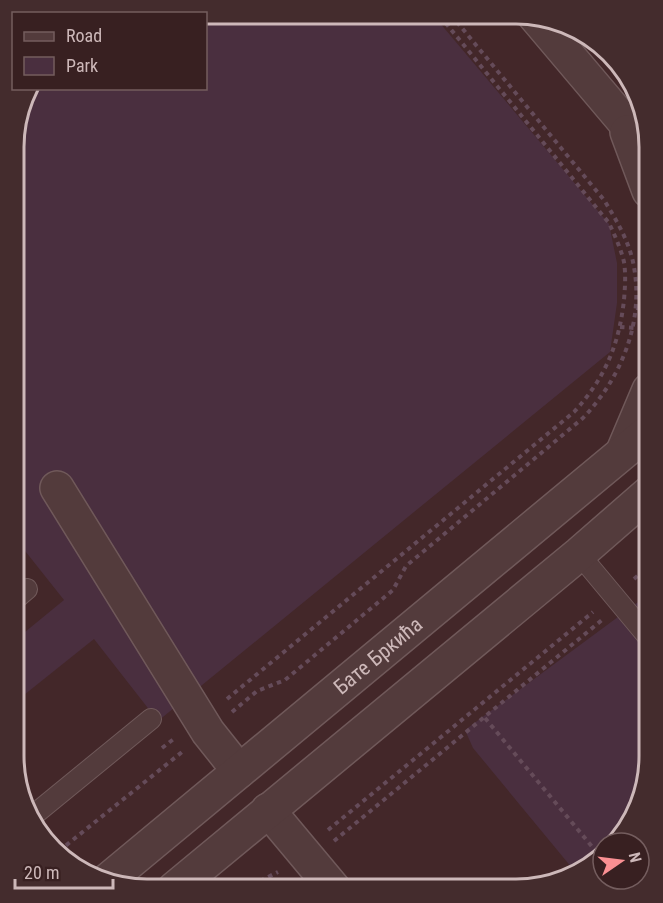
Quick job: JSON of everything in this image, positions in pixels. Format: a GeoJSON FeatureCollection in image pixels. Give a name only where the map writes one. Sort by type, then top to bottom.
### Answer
{"type":"FeatureCollection","features":[{"type":"Feature","properties":{"kind":"street"},"geometry":{"type":"LineString","coordinates":[[545,27],[638,138]]}},
{"type":"Feature","properties":{"kind":"street"},"geometry":{"type":"LineString","coordinates":[[621,117],[639,163]]}},
{"type":"Feature","properties":{"kind":"street"},"geometry":{"type":"LineString","coordinates":[[622,453],[639,413]]}},
{"type":"Feature","properties":{"kind":"street","name":"Бате Бркића"},"geometry":{"type":"LineString","coordinates":[[115,874],[639,439]]}},
{"type":"Feature","properties":{"kind":"street"},"geometry":{"type":"LineString","coordinates":[[57,489],[204,726],[239,771]]}},
{"type":"Feature","properties":{"kind":"street"},"geometry":{"type":"LineString","coordinates":[[185,879],[579,554],[639,507]]}},
{"type":"Feature","properties":{"kind":"street"},"geometry":{"type":"LineString","coordinates":[[268,810],[326,879]]}},
{"type":"Feature","properties":{"kind":"lane"},"geometry":{"type":"LineString","coordinates":[[579,554],[639,626]]}},
{"type":"Feature","properties":{"kind":"lane"},"geometry":{"type":"LineString","coordinates":[[38,812],[151,719]]}},
{"type":"Feature","properties":{"kind":"path"},"geometry":{"type":"LineString","coordinates":[[64,846],[574,412],[591,393],[614,353],[625,288],[624,263],[609,223],[447,24]]}},
{"type":"Feature","properties":{"kind":"path"},"geometry":{"type":"LineString","coordinates":[[154,753],[204,726],[257,691],[285,680],[393,590],[406,566],[583,418],[598,402],[626,352],[636,308],[634,266],[628,244],[604,200],[459,24]]}},
{"type":"Feature","properties":{"kind":"path"},"geometry":{"type":"LineString","coordinates":[[620,327],[639,328]]}},
{"type":"Feature","properties":{"kind":"path"},"geometry":{"type":"LineString","coordinates":[[265,879],[307,856],[485,718],[617,600]]}},
{"type":"Feature","properties":{"kind":"path"},"geometry":{"type":"LineString","coordinates":[[288,879],[307,856],[617,600]]}},
{"type":"Feature","properties":{"kind":"path"},"geometry":{"type":"LineString","coordinates":[[485,718],[591,845]]}},
{"type":"Feature","properties":{"kind":"green space"},"geometry":{"type":"Polygon","coordinates":[[[207,24],[441,24],[609,224],[617,263],[617,303],[610,352],[158,721],[94,639],[24,695],[24,633],[64,600],[24,550],[24,147],[26,123],[38,90],[207,90],[207,24]]]}},
{"type":"Feature","properties":{"kind":"green space"},"geometry":{"type":"Polygon","coordinates":[[[639,601],[639,764],[637,780],[626,810],[613,831],[591,831],[591,853],[570,866],[473,748],[465,730],[639,601]]]}}]}
